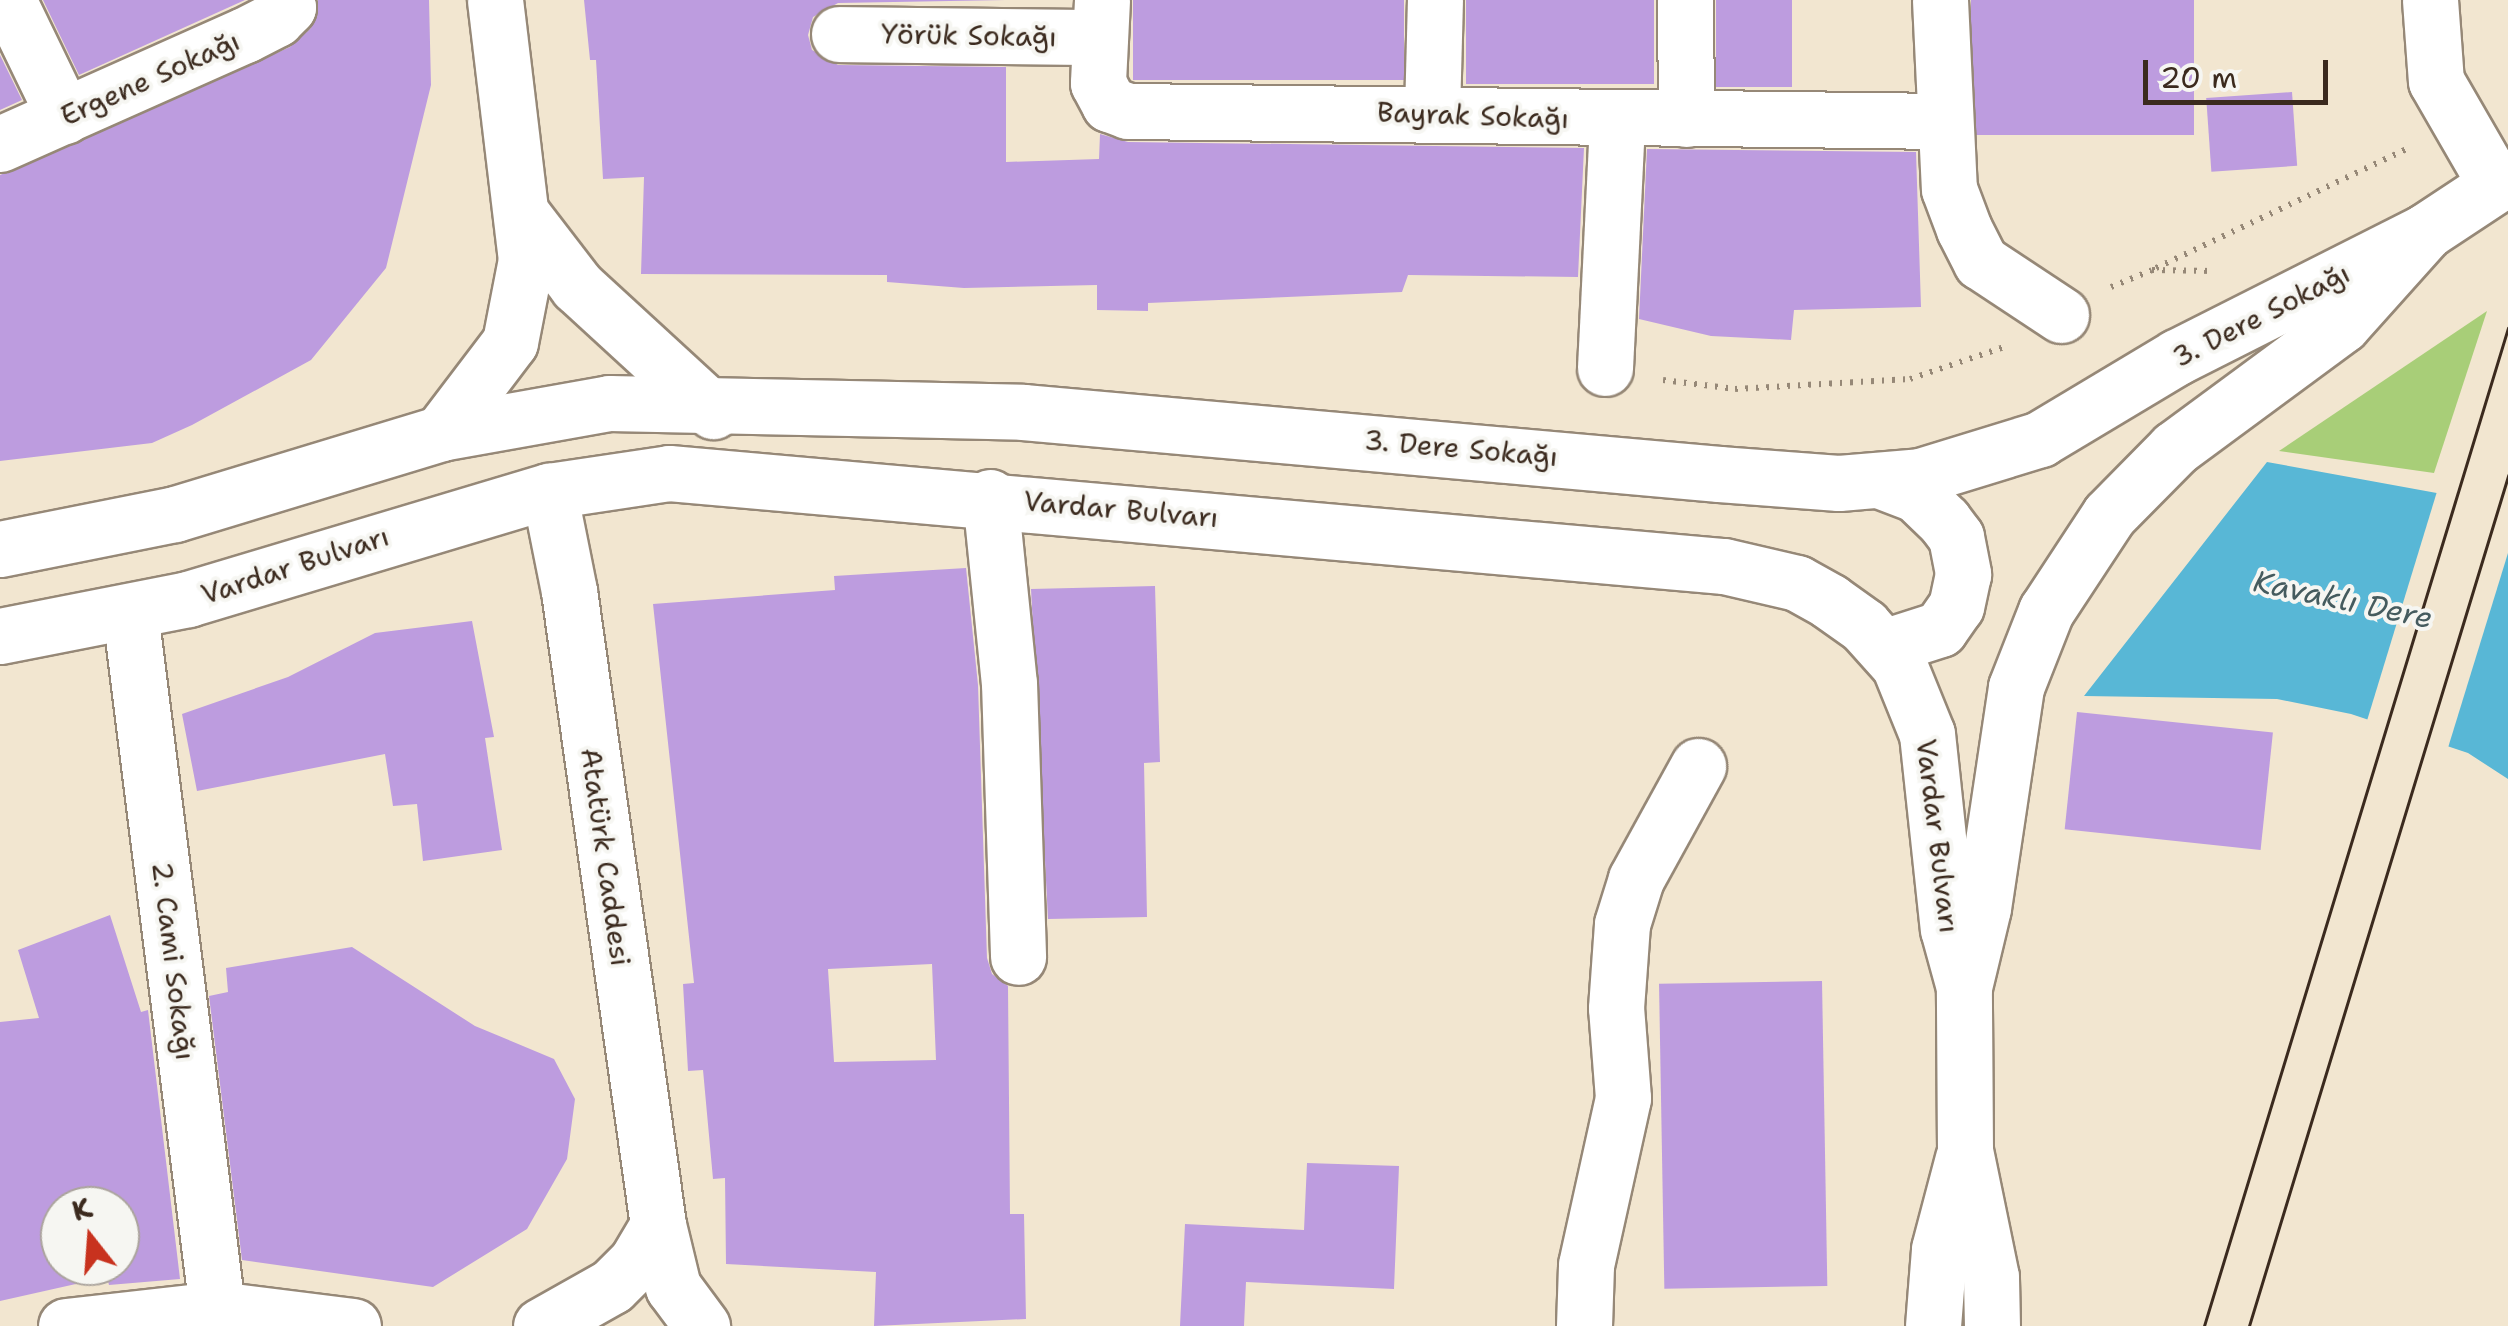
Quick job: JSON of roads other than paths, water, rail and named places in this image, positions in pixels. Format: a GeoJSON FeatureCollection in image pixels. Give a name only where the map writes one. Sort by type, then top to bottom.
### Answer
{"type":"FeatureCollection","features":[{"type":"Feature","properties":{"kind":"main road"},"geometry":{"type":"LineString","coordinates":[[8,0],[64,116]]}},
{"type":"Feature","properties":{"kind":"main road","name":"Ergene Sokağı"},"geometry":{"type":"LineString","coordinates":[[0,144],[246,36],[276,18],[288,7],[286,0]]}},
{"type":"Feature","properties":{"kind":"main road"},"geometry":{"type":"LineString","coordinates":[[0,548],[174,514],[441,433],[510,342],[526,260],[524,217],[495,0]]}},
{"type":"Feature","properties":{"kind":"main road"},"geometry":{"type":"LineString","coordinates":[[1432,112],[1435,0]]}},
{"type":"Feature","properties":{"kind":"main road"},"geometry":{"type":"LineString","coordinates":[[1685,0],[1686,119]]}},
{"type":"Feature","properties":{"kind":"main road"},"geometry":{"type":"LineString","coordinates":[[1940,0],[1949,189],[1981,262],[2061,315]]}},
{"type":"Feature","properties":{"kind":"main road"},"geometry":{"type":"LineString","coordinates":[[1992,1326],[1992,1277],[1965,1150],[1964,987],[1984,908],[2004,740],[2016,687],[2046,611],[2108,516],[2175,448],[2342,324],[2426,231],[2502,181],[2436,81],[2430,0]]}},
{"type":"Feature","properties":{"kind":"main road","name":"Bayrak Sokağı"},"geometry":{"type":"LineString","coordinates":[[1101,18],[1098,83],[1109,104],[1128,111],[1432,112],[1618,120],[1945,121]]}},
{"type":"Feature","properties":{"kind":"main road","name":"Yörük Sokağı"},"geometry":{"type":"LineString","coordinates":[[839,34],[1101,18]]}},
{"type":"Feature","properties":{"kind":"main road"},"geometry":{"type":"LineString","coordinates":[[1605,368],[1618,120]]}},
{"type":"Feature","properties":{"kind":"main road"},"geometry":{"type":"LineString","coordinates":[[524,217],[578,286],[701,400],[799,480]]}},
{"type":"Feature","properties":{"kind":"main road","name":"3. Dere Sokağı"},"geometry":{"type":"LineString","coordinates":[[441,433],[575,406],[701,400],[1023,412],[1719,474],[1879,480],[1960,468],[2040,439],[2276,305],[2426,231]]}},
{"type":"Feature","properties":{"kind":"main road"},"geometry":{"type":"LineString","coordinates":[[357,460],[441,500],[549,491]]}},
{"type":"Feature","properties":{"kind":"main road","name":"Vardar Bulvarı"},"geometry":{"type":"LineString","coordinates":[[0,636],[130,613],[549,491],[669,473],[799,480],[1724,566],[1797,583],[1864,626],[1898,664],[1927,734],[1948,929],[1964,987]]}},
{"type":"Feature","properties":{"kind":"main road"},"geometry":{"type":"LineString","coordinates":[[1879,480],[1916,494],[1944,520],[1956,538],[1963,574],[1956,606],[1940,630],[1884,648]]}},
{"type":"Feature","properties":{"kind":"main road","name":"Atatürk Caddesi"},"geometry":{"type":"LineString","coordinates":[[549,491],[569,592],[658,1225],[673,1287],[702,1326]]}},
{"type":"Feature","properties":{"kind":"main road"},"geometry":{"type":"LineString","coordinates":[[990,497],[1009,683],[1018,958]]}},
{"type":"Feature","properties":{"kind":"main road","name":"2. Cami Sokağı"},"geometry":{"type":"LineString","coordinates":[[130,613],[217,1309]]}},
{"type":"Feature","properties":{"kind":"main road"},"geometry":{"type":"LineString","coordinates":[[1584,1326],[1586,1265],[1623,1098],[1616,1008],[1622,924],[1636,880],[1698,766]]}},
{"type":"Feature","properties":{"kind":"main road"},"geometry":{"type":"LineString","coordinates":[[1933,1326],[1939,1249],[1965,1150]]}},
{"type":"Feature","properties":{"kind":"main road"},"geometry":{"type":"LineString","coordinates":[[541,1326],[612,1286],[636,1262],[658,1225]]}},
{"type":"Feature","properties":{"kind":"main road"},"geometry":{"type":"LineString","coordinates":[[66,1326],[217,1309],[353,1326]]}},
{"type":"Feature","properties":{"kind":"water","name":"Kavaklı Dere"},"geometry":{"type":"Polygon","coordinates":[[[2267,462],[2508,506],[2508,779],[2468,753],[2351,714],[2277,699],[2084,696],[2267,462]]]}},
{"type":"Feature","properties":{"kind":"tram line"},"geometry":{"type":"LineString","coordinates":[[2204,1326],[2508,328]]}},
{"type":"Feature","properties":{"kind":"tram line"},"geometry":{"type":"LineString","coordinates":[[2249,1326],[2508,476]]}}]}
